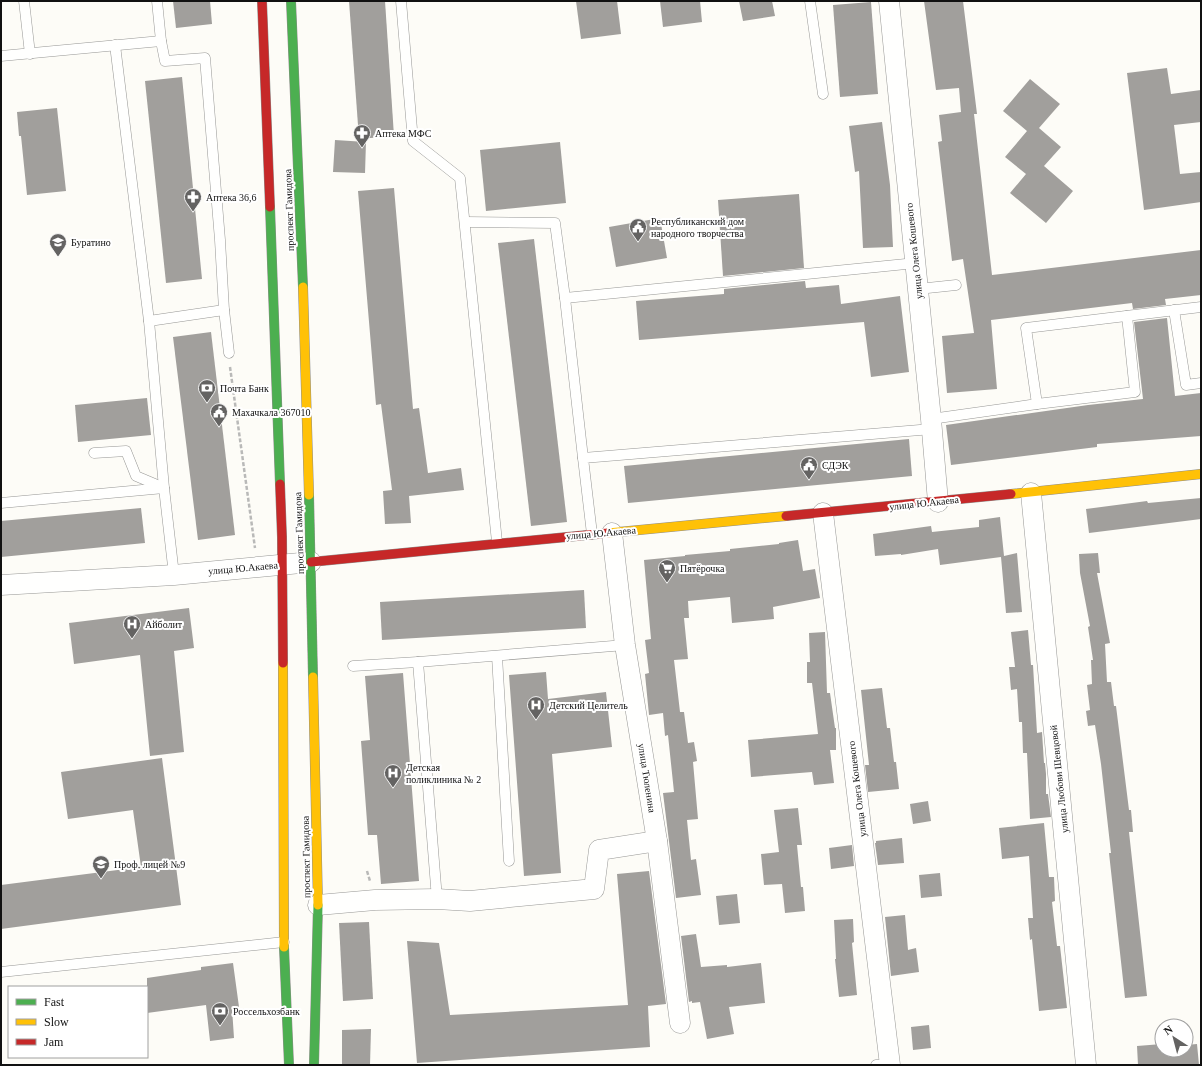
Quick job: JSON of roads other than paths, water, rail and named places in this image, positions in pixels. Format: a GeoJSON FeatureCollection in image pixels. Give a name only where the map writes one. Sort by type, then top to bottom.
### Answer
{"type":"FeatureCollection","features":[{"type":"Feature","properties":{"kind":"main road","name":"проспект Гамидова"},"geometry":{"type":"LineString","coordinates":[[262,1],[282,565],[284,942],[289,1065]]}},
{"type":"Feature","properties":{"kind":"main road","name":"проспект Гамидова"},"geometry":{"type":"LineString","coordinates":[[291,1],[304,311],[311,562],[318,905],[314,1065]]}},
{"type":"Feature","properties":{"kind":"main road","name":"улица Ю.Акаева"},"geometry":{"type":"LineString","coordinates":[[311,562],[497,542],[612,533],[1031,493],[1201,474]]}},
{"type":"Feature","properties":{"kind":"street","name":"улица Олега Кошевого"},"geometry":{"type":"LineString","coordinates":[[889,1],[916,263],[938,502]]}},
{"type":"Feature","properties":{"kind":"street","name":"улица Любови Шевцовой"},"geometry":{"type":"LineString","coordinates":[[1031,493],[1086,1065]]}},
{"type":"Feature","properties":{"kind":"street","name":"улица Олега Кошевого"},"geometry":{"type":"LineString","coordinates":[[823,513],[885,1065]]}},
{"type":"Feature","properties":{"kind":"street","name":"улица Тюленина"},"geometry":{"type":"LineString","coordinates":[[612,533],[625,645],[657,841],[680,1023]]}},
{"type":"Feature","properties":{"kind":"street","name":"улица Ю.Акаева"},"geometry":{"type":"LineString","coordinates":[[1,585],[174,575],[311,562]]}},
{"type":"Feature","properties":{"kind":"street"},"geometry":{"type":"LineString","coordinates":[[318,905],[375,900],[437,899],[470,901],[594,889],[598,850],[657,841]]}},
{"type":"Feature","properties":{"kind":"lane"},"geometry":{"type":"LineString","coordinates":[[24,1],[30,54]]}},
{"type":"Feature","properties":{"kind":"lane"},"geometry":{"type":"LineString","coordinates":[[157,1],[161,41],[165,61],[205,58],[220,240],[224,310],[230,353]]}},
{"type":"Feature","properties":{"kind":"lane"},"geometry":{"type":"LineString","coordinates":[[401,1],[413,140],[460,178],[497,542]]}},
{"type":"Feature","properties":{"kind":"lane"},"geometry":{"type":"LineString","coordinates":[[810,1],[823,94]]}},
{"type":"Feature","properties":{"kind":"lane"},"geometry":{"type":"LineString","coordinates":[[1,56],[161,41]]}},
{"type":"Feature","properties":{"kind":"lane"},"geometry":{"type":"LineString","coordinates":[[116,45],[149,321],[164,488],[174,575]]}},
{"type":"Feature","properties":{"kind":"lane"},"geometry":{"type":"LineString","coordinates":[[465,222],[555,223],[592,534]]}},
{"type":"Feature","properties":{"kind":"lane"},"geometry":{"type":"LineString","coordinates":[[565,298],[916,263]]}},
{"type":"Feature","properties":{"kind":"lane"},"geometry":{"type":"LineString","coordinates":[[918,289],[956,285]]}},
{"type":"Feature","properties":{"kind":"lane"},"geometry":{"type":"LineString","coordinates":[[1037,404],[1026,328],[1201,307]]}},
{"type":"Feature","properties":{"kind":"lane"},"geometry":{"type":"LineString","coordinates":[[149,321],[224,310]]}},
{"type":"Feature","properties":{"kind":"lane"},"geometry":{"type":"LineString","coordinates":[[1174,310],[1186,385],[1201,383]]}},
{"type":"Feature","properties":{"kind":"lane"},"geometry":{"type":"LineString","coordinates":[[583,458],[931,424],[1037,404],[1135,392],[1126,316]]}},
{"type":"Feature","properties":{"kind":"lane"},"geometry":{"type":"LineString","coordinates":[[94,453],[126,451],[136,476],[164,488]]}},
{"type":"Feature","properties":{"kind":"lane"},"geometry":{"type":"LineString","coordinates":[[1,503],[164,488]]}},
{"type":"Feature","properties":{"kind":"lane"},"geometry":{"type":"LineString","coordinates":[[353,666],[625,645]]}},
{"type":"Feature","properties":{"kind":"lane"},"geometry":{"type":"LineString","coordinates":[[497,656],[509,861]]}},
{"type":"Feature","properties":{"kind":"lane"},"geometry":{"type":"LineString","coordinates":[[418,662],[437,899]]}},
{"type":"Feature","properties":{"kind":"lane"},"geometry":{"type":"LineString","coordinates":[[1,972],[284,942]]}},
{"type":"Feature","properties":{"kind":"place","name":"Аптека МФС"},"geometry":{"type":"Point","coordinates":[362,148]}},
{"type":"Feature","properties":{"kind":"place","name":"Аптека 36,6"},"geometry":{"type":"Point","coordinates":[193,212]}},
{"type":"Feature","properties":{"kind":"place","name":"Республиканский дом народного творчества"},"geometry":{"type":"Point","coordinates":[638,242]}},
{"type":"Feature","properties":{"kind":"place","name":"Буратино"},"geometry":{"type":"Point","coordinates":[58,257]}},
{"type":"Feature","properties":{"kind":"place","name":"Почта Банк"},"geometry":{"type":"Point","coordinates":[207,403]}},
{"type":"Feature","properties":{"kind":"place","name":"Махачкала 367010"},"geometry":{"type":"Point","coordinates":[219,427]}},
{"type":"Feature","properties":{"kind":"place","name":"СДЭК"},"geometry":{"type":"Point","coordinates":[809,480]}},
{"type":"Feature","properties":{"kind":"place","name":"Пятёрочка"},"geometry":{"type":"Point","coordinates":[667,583]}},
{"type":"Feature","properties":{"kind":"place","name":"Айболит"},"geometry":{"type":"Point","coordinates":[132,639]}},
{"type":"Feature","properties":{"kind":"place","name":"Детский Целитель"},"geometry":{"type":"Point","coordinates":[536,720]}},
{"type":"Feature","properties":{"kind":"place","name":"Детская поликлиника № 2"},"geometry":{"type":"Point","coordinates":[393,788]}},
{"type":"Feature","properties":{"kind":"place","name":"Проф. лицей №9"},"geometry":{"type":"Point","coordinates":[101,879]}},
{"type":"Feature","properties":{"kind":"place","name":"Россельхозбанк"},"geometry":{"type":"Point","coordinates":[220,1026]}}]}
